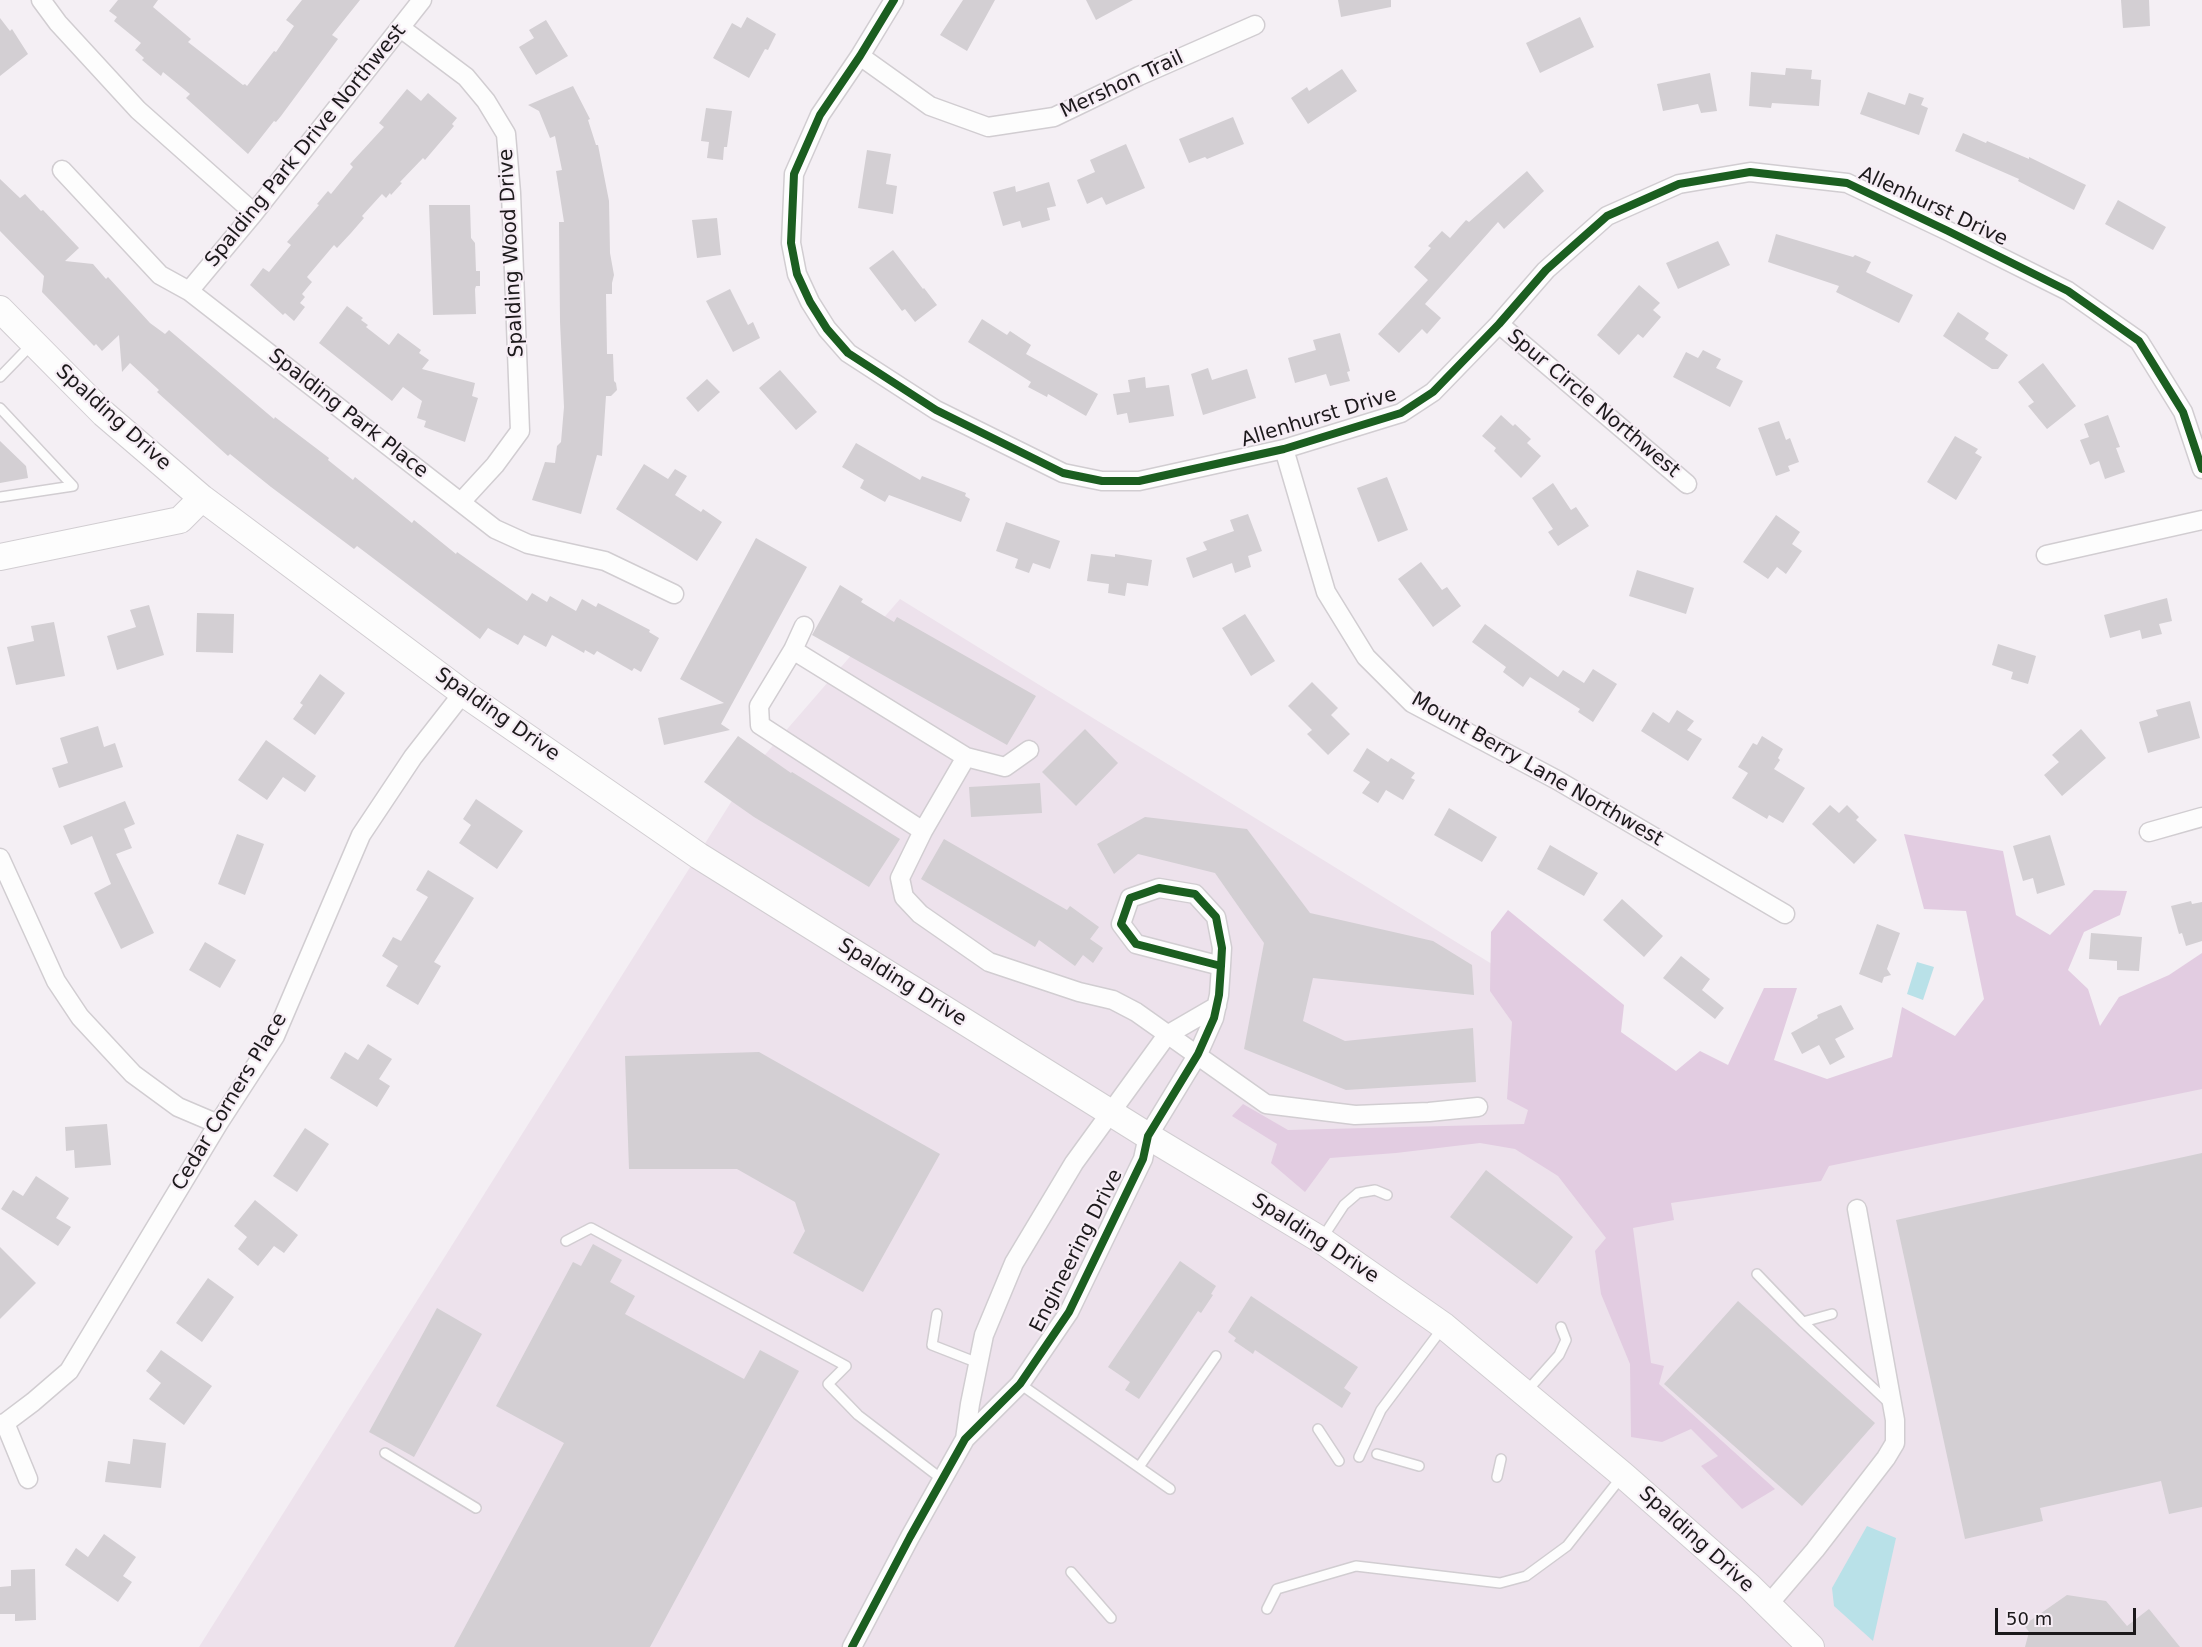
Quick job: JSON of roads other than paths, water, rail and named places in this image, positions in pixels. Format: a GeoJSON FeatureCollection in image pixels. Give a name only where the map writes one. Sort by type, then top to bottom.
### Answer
{"type":"FeatureCollection","features":[{"type":"Feature","properties":{"kind":"main road","name":"Spalding Drive"},"geometry":{"type":"LineString","coordinates":[[0,309],[104,414],[202,498],[464,693],[699,856],[1148,1136],[1321,1240],[1444,1326],[1623,1475],[1768,1605],[1811,1647]]}},
{"type":"Feature","properties":{"kind":"main road"},"geometry":{"type":"LineString","coordinates":[[0,557],[180,519],[202,498]]}},
{"type":"Feature","properties":{"kind":"street"},"geometry":{"type":"LineString","coordinates":[[41,0],[58,23],[138,110],[254,213]]}},
{"type":"Feature","properties":{"kind":"street","name":"Spalding Park Drive Northwest"},"geometry":{"type":"LineString","coordinates":[[189,291],[402,29],[422,0]]}},
{"type":"Feature","properties":{"kind":"street","name":"Allenhurst Drive"},"geometry":{"type":"LineString","coordinates":[[894,0],[820,115],[794,174],[791,243],[797,274],[810,302],[827,329],[848,353],[936,410],[1063,473],[1101,481],[1139,482],[1284,449],[1401,413],[1433,392],[1499,324],[1546,270],[1607,216],[1679,184],[1750,172],[1847,183],[2068,291],[2139,341],[2183,412],[2202,469]]}},
{"type":"Feature","properties":{"kind":"street","name":"Mershon Trail"},"geometry":{"type":"LineString","coordinates":[[860,56],[930,106],[988,127],[1054,117],[1139,76],[1255,25]]}},
{"type":"Feature","properties":{"kind":"street","name":"Spalding Wood Drive"},"geometry":{"type":"LineString","coordinates":[[402,29],[466,76],[486,101],[506,134],[511,194],[520,431],[495,465],[461,502]]}},
{"type":"Feature","properties":{"kind":"street","name":"Spalding Park Place"},"geometry":{"type":"LineString","coordinates":[[62,171],[160,275],[189,291],[495,528],[528,544],[605,561],[674,594]]}},
{"type":"Feature","properties":{"kind":"street","name":"Spur Circle Northwest"},"geometry":{"type":"LineString","coordinates":[[1499,324],[1688,484]]}},
{"type":"Feature","properties":{"kind":"street","name":"Mount Berry Lane Northwest"},"geometry":{"type":"LineString","coordinates":[[1284,449],[1326,592],[1366,657],[1412,703],[1557,780],[1785,914]]}},
{"type":"Feature","properties":{"kind":"street"},"geometry":{"type":"LineString","coordinates":[[2046,555],[2202,520]]}},
{"type":"Feature","properties":{"kind":"street"},"geometry":{"type":"LineString","coordinates":[[804,626],[793,650],[759,706],[760,725],[923,831]]}},
{"type":"Feature","properties":{"kind":"street"},"geometry":{"type":"LineString","coordinates":[[793,650],[966,757],[1005,767],[1029,750]]}},
{"type":"Feature","properties":{"kind":"street","name":"Cedar Corners Place"},"geometry":{"type":"LineString","coordinates":[[2,1423],[69,1371],[218,1124],[275,1036],[361,835],[413,757],[464,693]]}},
{"type":"Feature","properties":{"kind":"street"},"geometry":{"type":"LineString","coordinates":[[966,757],[923,831],[900,878],[904,897],[920,914],[989,962],[1079,992],[1113,1000],[1136,1012],[1198,1054],[1266,1104],[1355,1115],[1429,1112],[1478,1107]]}},
{"type":"Feature","properties":{"kind":"street"},"geometry":{"type":"LineString","coordinates":[[2148,832],[2202,817]]}},
{"type":"Feature","properties":{"kind":"street"},"geometry":{"type":"LineString","coordinates":[[0,858],[56,981],[80,1017],[134,1074],[178,1107],[218,1124]]}},
{"type":"Feature","properties":{"kind":"street","name":"Engineering Drive"},"geometry":{"type":"LineString","coordinates":[[852,1647],[965,1439],[1020,1384],[1069,1312],[1143,1159],[1148,1136],[1198,1054],[1214,1018],[1221,966],[1222,948],[1216,917],[1196,894],[1159,888],[1130,898],[1121,924],[1136,944],[1221,966]]}},
{"type":"Feature","properties":{"kind":"street"},"geometry":{"type":"LineString","coordinates":[[1167,1035],[1216,1006]]}},
{"type":"Feature","properties":{"kind":"street","name":"Engineering Drive"},"geometry":{"type":"LineString","coordinates":[[965,1439],[984,1335],[1014,1263],[1074,1164],[1167,1035]]}},
{"type":"Feature","properties":{"kind":"street"},"geometry":{"type":"LineString","coordinates":[[1768,1605],[1815,1550],[1895,1443],[1895,1420],[1857,1209]]}},
{"type":"Feature","properties":{"kind":"street"},"geometry":{"type":"LineString","coordinates":[[2,1423],[28,1479]]}},
{"type":"Feature","properties":{"kind":"lane"},"geometry":{"type":"LineString","coordinates":[[0,377],[33,343]]}},
{"type":"Feature","properties":{"kind":"lane"},"geometry":{"type":"LineString","coordinates":[[0,408],[73,486],[0,497]]}},
{"type":"Feature","properties":{"kind":"lane"},"geometry":{"type":"LineString","coordinates":[[1321,1240],[1344,1205],[1358,1193],[1375,1190],[1387,1195]]}},
{"type":"Feature","properties":{"kind":"lane"},"geometry":{"type":"LineString","coordinates":[[566,1241],[591,1228],[846,1366],[828,1384],[858,1416],[943,1480]]}},
{"type":"Feature","properties":{"kind":"lane"},"geometry":{"type":"LineString","coordinates":[[1756,1274],[1891,1405]]}},
{"type":"Feature","properties":{"kind":"lane"},"geometry":{"type":"LineString","coordinates":[[937,1314],[932,1345],[978,1363]]}},
{"type":"Feature","properties":{"kind":"lane"},"geometry":{"type":"LineString","coordinates":[[1803,1322],[1832,1314]]}},
{"type":"Feature","properties":{"kind":"lane"},"geometry":{"type":"LineString","coordinates":[[1359,1457],[1381,1410],[1444,1326]]}},
{"type":"Feature","properties":{"kind":"lane"},"geometry":{"type":"LineString","coordinates":[[1525,1394],[1559,1354],[1566,1340],[1561,1327]]}},
{"type":"Feature","properties":{"kind":"lane"},"geometry":{"type":"LineString","coordinates":[[1139,1467],[1216,1356]]}},
{"type":"Feature","properties":{"kind":"lane"},"geometry":{"type":"LineString","coordinates":[[1020,1384],[1170,1489]]}},
{"type":"Feature","properties":{"kind":"lane"},"geometry":{"type":"LineString","coordinates":[[1318,1429],[1339,1461]]}},
{"type":"Feature","properties":{"kind":"lane"},"geometry":{"type":"LineString","coordinates":[[385,1453],[476,1508]]}},
{"type":"Feature","properties":{"kind":"lane"},"geometry":{"type":"LineString","coordinates":[[1377,1454],[1419,1466]]}},
{"type":"Feature","properties":{"kind":"lane"},"geometry":{"type":"LineString","coordinates":[[1497,1477],[1501,1459]]}},
{"type":"Feature","properties":{"kind":"lane"},"geometry":{"type":"LineString","coordinates":[[1267,1609],[1277,1589],[1356,1566],[1500,1583],[1526,1576],[1567,1546],[1623,1475]]}},
{"type":"Feature","properties":{"kind":"lane"},"geometry":{"type":"LineString","coordinates":[[1071,1572],[1111,1618]]}},
{"type":"Feature","properties":{"kind":"water"},"geometry":{"type":"Polygon","coordinates":[[[1917,962],[1934,967],[1923,1000],[1907,994],[1917,962]]]}},
{"type":"Feature","properties":{"kind":"water"},"geometry":{"type":"Polygon","coordinates":[[[1867,1526],[1896,1538],[1873,1641],[1834,1606],[1832,1588],[1867,1526]]]}}]}
